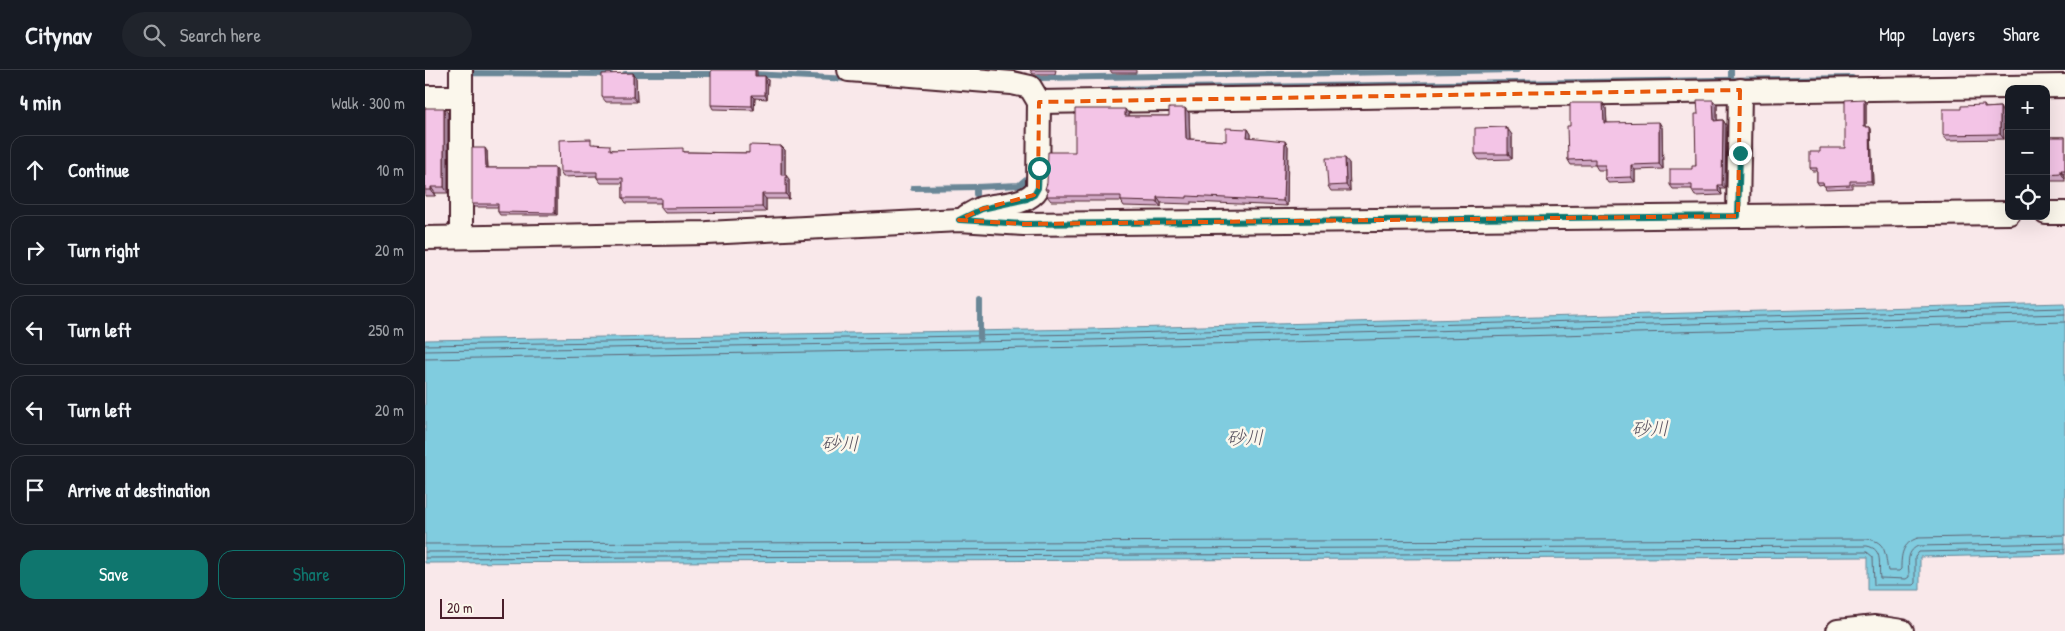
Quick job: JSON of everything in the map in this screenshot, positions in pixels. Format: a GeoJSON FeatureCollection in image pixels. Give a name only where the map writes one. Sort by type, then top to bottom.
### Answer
{"type":"FeatureCollection","features":[{"type":"Feature","properties":{"kind":"street"},"geometry":{"type":"LineString","coordinates":[[461,70],[461,237]]}},
{"type":"Feature","properties":{"kind":"street"},"geometry":{"type":"LineString","coordinates":[[849,70],[1012,83],[1030,87],[1039,102],[1038,188],[1034,195],[1027,199],[982,209],[959,220]]}},
{"type":"Feature","properties":{"kind":"street"},"geometry":{"type":"LineString","coordinates":[[1039,102],[1737,83],[2065,86]]}},
{"type":"Feature","properties":{"kind":"street"},"geometry":{"type":"LineString","coordinates":[[1737,83],[1738,216]]}},
{"type":"Feature","properties":{"kind":"street"},"geometry":{"type":"LineString","coordinates":[[425,97],[462,103]]}},
{"type":"Feature","properties":{"kind":"street"},"geometry":{"type":"LineString","coordinates":[[425,238],[707,233],[959,220],[1025,224],[2005,213]]}},
{"type":"Feature","properties":{"kind":"street"},"geometry":{"type":"LineString","coordinates":[[2050,213],[2065,213]]}},
{"type":"Feature","properties":{"kind":"street"},"geometry":{"type":"LineString","coordinates":[[1838,631],[1875,627],[1902,631]]}},
{"type":"Feature","properties":{"kind":"highlighted area"},"geometry":{"type":"Polygon","coordinates":[[[1740,90],[1738,216],[1024,224],[959,220],[982,209],[1034,195],[1038,188],[1039,102],[1740,90]]]}},
{"type":"Feature","properties":{"kind":"water","name":"砂川"},"geometry":{"type":"Polygon","coordinates":[[[2065,303],[2065,554],[1920,557],[1920,590],[1868,590],[1868,557],[425,563],[425,340],[1089,329],[2065,303]]]}},
{"type":"Feature","properties":{"kind":"building"},"geometry":{"type":"Polygon","coordinates":[[[711,70],[755,70],[755,76],[765,76],[765,95],[752,95],[752,106],[711,105],[711,70]]]}},
{"type":"Feature","properties":{"kind":"building"},"geometry":{"type":"Polygon","coordinates":[[[633,73],[633,97],[602,97],[602,74],[633,73]]]}},
{"type":"Feature","properties":{"kind":"building"},"geometry":{"type":"Polygon","coordinates":[[[1864,99],[1864,127],[1870,127],[1871,181],[1850,181],[1850,185],[1824,186],[1823,182],[1817,182],[1817,168],[1810,168],[1810,152],[1820,152],[1820,148],[1845,148],[1845,100],[1864,99]]]}},
{"type":"Feature","properties":{"kind":"building"},"geometry":{"type":"Polygon","coordinates":[[[1697,100],[1713,100],[1714,121],[1723,120],[1722,185],[1718,185],[1718,191],[1692,191],[1692,185],[1670,185],[1670,169],[1692,169],[1692,166],[1696,166],[1695,114],[1698,114],[1697,100]]]}},
{"type":"Feature","properties":{"kind":"building"},"geometry":{"type":"Polygon","coordinates":[[[1570,103],[1603,103],[1604,123],[1659,122],[1659,164],[1631,165],[1631,177],[1605,178],[1605,165],[1595,165],[1595,159],[1568,160],[1567,126],[1570,126],[1570,103]]]}},
{"type":"Feature","properties":{"kind":"building"},"geometry":{"type":"Polygon","coordinates":[[[1984,105],[1984,108],[2000,107],[2000,134],[1943,135],[1943,109],[1961,109],[1961,106],[1984,105]]]}},
{"type":"Feature","properties":{"kind":"building"},"geometry":{"type":"Polygon","coordinates":[[[425,108],[444,108],[444,187],[431,187],[431,190],[425,190],[425,108]]]}},
{"type":"Feature","properties":{"kind":"building"},"geometry":{"type":"Polygon","coordinates":[[[1169,108],[1185,108],[1186,139],[1226,141],[1226,128],[1248,129],[1247,137],[1285,141],[1283,201],[1187,196],[1187,198],[1157,197],[1157,202],[1121,201],[1121,196],[1047,196],[1048,189],[1045,189],[1047,183],[1048,152],[1075,152],[1075,109],[1125,109],[1125,116],[1169,116],[1169,108]]]}},
{"type":"Feature","properties":{"kind":"building"},"geometry":{"type":"Polygon","coordinates":[[[1505,127],[1505,129],[1508,129],[1508,154],[1475,154],[1475,128],[1505,127]]]}},
{"type":"Feature","properties":{"kind":"building"},"geometry":{"type":"Polygon","coordinates":[[[2050,137],[2065,137],[2065,170],[2061,170],[2061,173],[2050,174],[2050,137]]]}},
{"type":"Feature","properties":{"kind":"building"},"geometry":{"type":"Polygon","coordinates":[[[591,139],[591,144],[610,145],[610,150],[683,148],[683,152],[749,153],[749,145],[781,146],[781,175],[786,175],[786,194],[762,194],[762,207],[661,208],[661,198],[623,198],[623,178],[597,178],[597,172],[560,172],[559,140],[591,139]]]}},
{"type":"Feature","properties":{"kind":"building"},"geometry":{"type":"Polygon","coordinates":[[[472,148],[485,148],[486,168],[555,168],[555,213],[498,212],[498,204],[472,204],[472,148]]]}},
{"type":"Feature","properties":{"kind":"building"},"geometry":{"type":"Polygon","coordinates":[[[1326,158],[1345,158],[1346,185],[1328,186],[1326,158]]]}},
{"type":"Feature","properties":{"kind":"waterway"},"geometry":{"type":"LineString","coordinates":[[1037,78],[1517,70]]}},
{"type":"Feature","properties":{"kind":"waterway"},"geometry":{"type":"LineString","coordinates":[[1731,70],[1731,79]]}},
{"type":"Feature","properties":{"kind":"waterway"},"geometry":{"type":"LineString","coordinates":[[470,78],[470,73],[610,74]]}},
{"type":"Feature","properties":{"kind":"waterway"},"geometry":{"type":"LineString","coordinates":[[625,74],[718,74]]}},
{"type":"Feature","properties":{"kind":"waterway"},"geometry":{"type":"LineString","coordinates":[[750,74],[850,79]]}},
{"type":"Feature","properties":{"kind":"waterway"},"geometry":{"type":"LineString","coordinates":[[1111,89],[1852,78]]}},
{"type":"Feature","properties":{"kind":"waterway"},"geometry":{"type":"LineString","coordinates":[[976,194],[976,187],[1019,185],[1032,174]]}},
{"type":"Feature","properties":{"kind":"waterway"},"geometry":{"type":"LineString","coordinates":[[913,188],[976,187]]}},
{"type":"Feature","properties":{"kind":"waterway"},"geometry":{"type":"LineString","coordinates":[[980,302],[980,338]]}},
{"type":"Feature","properties":{"kind":"route"},"geometry":{"type":"LineString","coordinates":[[1039,168],[1038,188],[1034,195],[1027,199],[982,209],[959,220],[1025,224],[1738,216],[1740,153]]}}]}
